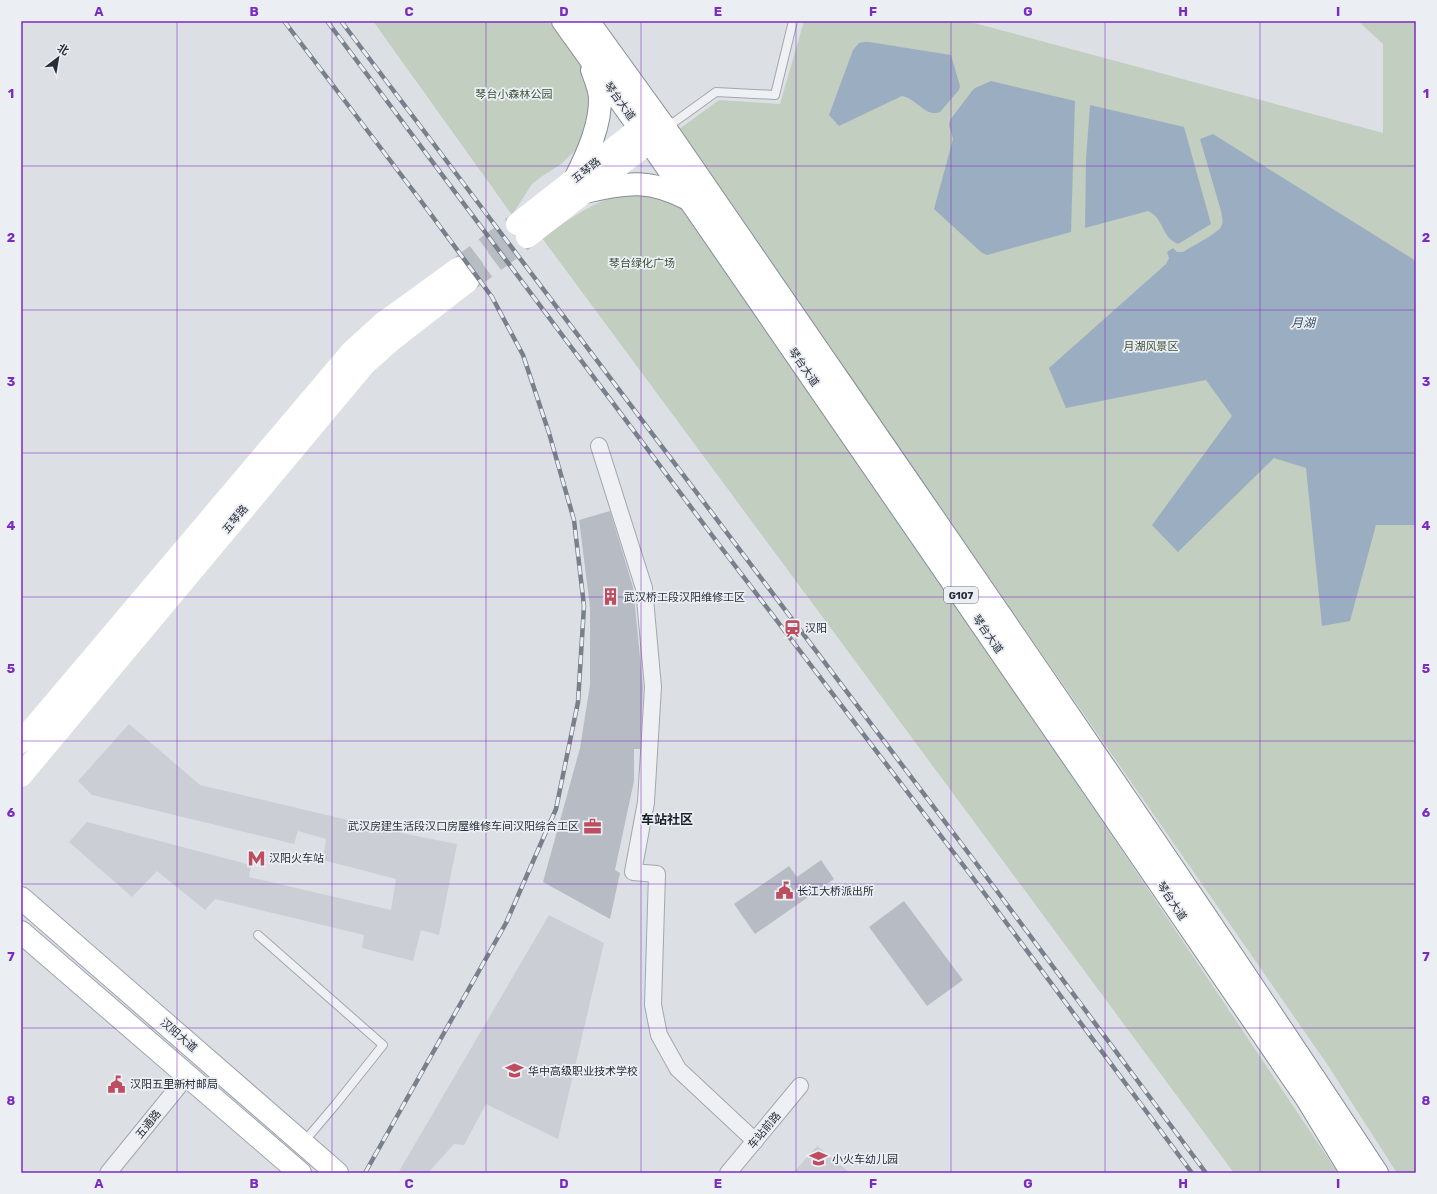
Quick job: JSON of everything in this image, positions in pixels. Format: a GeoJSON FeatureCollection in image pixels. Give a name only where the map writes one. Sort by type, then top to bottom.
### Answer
{"type":"FeatureCollection","features":[{"type":"Feature","properties":{"kind":"main road","name":"琴台大道"},"geometry":{"type":"LineString","coordinates":[[563,21],[584,50],[653,128],[688,199],[1307,1099],[1352,1173]]}},
{"type":"Feature","properties":{"kind":"main road","name":"琴台大道"},"geometry":{"type":"LineString","coordinates":[[588,21],[653,128],[1180,879],[1377,1173]]}},
{"type":"Feature","properties":{"kind":"main road"},"geometry":{"type":"LineString","coordinates":[[584,50],[598,88],[599,105],[597,120],[584,160],[580,185],[643,184],[665,188],[688,199]]}},
{"type":"Feature","properties":{"kind":"main road","name":"五琴路"},"geometry":{"type":"LineString","coordinates":[[522,230],[653,128]]}},
{"type":"Feature","properties":{"kind":"main road","name":"五琴路"},"geometry":{"type":"LineString","coordinates":[[21,742],[351,352],[377,328],[463,275],[365,364],[21,776]]}},
{"type":"Feature","properties":{"kind":"main road","name":"汉阳大道"},"geometry":{"type":"LineString","coordinates":[[21,898],[337,1173]]}},
{"type":"Feature","properties":{"kind":"main road"},"geometry":{"type":"LineString","coordinates":[[21,932],[300,1173]]}},
{"type":"Feature","properties":{"kind":"street"},"geometry":{"type":"LineString","coordinates":[[599,446],[644,588],[654,687],[646,802],[633,872],[657,874],[653,1005],[659,1035],[678,1069],[755,1141]]}},
{"type":"Feature","properties":{"kind":"street","name":"五通路"},"geometry":{"type":"LineString","coordinates":[[108,1173],[187,1076]]}},
{"type":"Feature","properties":{"kind":"street","name":"车站前路"},"geometry":{"type":"LineString","coordinates":[[728,1173],[800,1086]]}},
{"type":"Feature","properties":{"kind":"lane"},"geometry":{"type":"LineString","coordinates":[[653,128],[716,92],[775,95],[793,21]]}},
{"type":"Feature","properties":{"kind":"lane"},"geometry":{"type":"LineString","coordinates":[[258,935],[383,1045],[303,1143]]}},
{"type":"Feature","properties":{"kind":"shaded area"},"geometry":{"type":"Polygon","coordinates":[[[129,724],[200,785],[411,835],[457,844],[439,935],[421,930],[413,961],[362,948],[364,935],[215,899],[205,910],[157,871],[132,897],[69,842],[87,822],[251,865],[249,877],[391,910],[396,879],[323,860],[326,839],[298,831],[294,844],[92,795],[78,781],[129,724]]]}},
{"type":"Feature","properties":{"kind":"shaded area","name":"华中高级职业技术学校"},"geometry":{"type":"Polygon","coordinates":[[[549,915],[604,943],[558,1139],[486,1104],[464,1145],[454,1144],[428,1173],[398,1173],[549,915]]]}},
{"type":"Feature","properties":{"kind":"shaded area","name":"小火车幼儿园"},"geometry":{"type":"Polygon","coordinates":[[[817,1146],[850,1173],[793,1173],[817,1146]]]}},
{"type":"Feature","properties":{"kind":"green space","name":"琴台小森林公园"},"geometry":{"type":"Polygon","coordinates":[[[373,21],[549,21],[583,68],[592,105],[578,148],[561,164],[532,184],[512,215],[373,21]]]}},
{"type":"Feature","properties":{"kind":"green space","name":"月湖风景区"},"geometry":{"type":"Polygon","coordinates":[[[804,21],[967,21],[1383,133],[1383,44],[1358,21],[1416,21],[1416,1173],[1397,1173],[1327,1064],[678,130],[719,100],[780,104],[804,21]]]}},
{"type":"Feature","properties":{"kind":"green space","name":"琴台绿化广场"},"geometry":{"type":"Polygon","coordinates":[[[649,192],[680,207],[688,216],[1109,831],[1338,1173],[1234,1173],[542,238],[578,214],[598,203],[622,195],[649,192]]]}},
{"type":"Feature","properties":{"kind":"water"},"geometry":{"type":"Polygon","coordinates":[[[864,42],[951,55],[960,86],[959,90],[940,112],[930,112],[912,100],[902,96],[839,126],[829,115],[853,50],[859,43],[864,42]]]}},
{"type":"Feature","properties":{"kind":"water"},"geometry":{"type":"Polygon","coordinates":[[[991,81],[1075,101],[1071,232],[987,255],[982,253],[934,209],[953,139],[949,125],[950,120],[975,88],[991,81]]]}},
{"type":"Feature","properties":{"kind":"water"},"geometry":{"type":"Polygon","coordinates":[[[1090,105],[1184,127],[1211,224],[1178,244],[1168,237],[1157,218],[1148,211],[1085,228],[1086,159],[1090,105]]]}},
{"type":"Feature","properties":{"kind":"water","name":"月湖"},"geometry":{"type":"Polygon","coordinates":[[[1213,134],[1416,261],[1416,525],[1376,525],[1350,621],[1322,626],[1306,468],[1274,458],[1178,552],[1152,525],[1232,416],[1206,380],[1066,408],[1049,368],[1166,264],[1169,258],[1167,252],[1173,248],[1177,252],[1183,252],[1209,237],[1221,227],[1223,221],[1221,211],[1200,139],[1213,134]]]}},
{"type":"Feature","properties":{"kind":"building","name":"武汉房建生活段汉口房屋维修车间汉阳综合工区"},"geometry":{"type":"Polygon","coordinates":[[[610,511],[633,587],[643,687],[640,749],[634,749],[634,781],[615,870],[620,873],[610,919],[543,882],[580,748],[590,685],[590,607],[579,520],[610,511]]]}},
{"type":"Feature","properties":{"kind":"building","name":"长江大桥派出所"},"geometry":{"type":"Polygon","coordinates":[[[821,860],[834,879],[755,934],[734,904],[789,866],[797,877],[821,860]]]}},
{"type":"Feature","properties":{"kind":"building"},"geometry":{"type":"Polygon","coordinates":[[[904,901],[963,980],[927,1006],[869,927],[904,901]]]}},
{"type":"Feature","properties":{"kind":"tunnel"},"geometry":{"type":"LineString","coordinates":[[459,268],[517,224]]}},
{"type":"Feature","properties":{"kind":"tunnel"},"geometry":{"type":"LineString","coordinates":[[468,281],[527,237]]}},
{"type":"Feature","properties":{"kind":"railway"},"geometry":{"type":"LineString","coordinates":[[284,21],[492,297],[523,355],[549,433],[574,520],[584,606],[578,702],[556,809],[506,923],[365,1173]]}},
{"type":"Feature","properties":{"kind":"railway"},"geometry":{"type":"LineString","coordinates":[[327,21],[720,546],[976,882],[1192,1173]]}},
{"type":"Feature","properties":{"kind":"railway"},"geometry":{"type":"LineString","coordinates":[[341,21],[988,879],[1206,1173]]}},
{"type":"Feature","properties":{"kind":"place","name":"武汉桥工段汉阳维修工区"},"geometry":{"type":"Point","coordinates":[611,597]}},
{"type":"Feature","properties":{"kind":"place","name":"汉阳"},"geometry":{"type":"Point","coordinates":[792,628]}},
{"type":"Feature","properties":{"kind":"place","name":"武汉房建生活段汉口房屋维修车间汉阳综合工区"},"geometry":{"type":"Point","coordinates":[592,826]}},
{"type":"Feature","properties":{"kind":"place","name":"汉阳火车站"},"geometry":{"type":"Point","coordinates":[256,858]}},
{"type":"Feature","properties":{"kind":"place","name":"长江大桥派出所"},"geometry":{"type":"Point","coordinates":[784,891]}},
{"type":"Feature","properties":{"kind":"place","name":"华中高级职业技术学校"},"geometry":{"type":"Point","coordinates":[515,1071]}},
{"type":"Feature","properties":{"kind":"place","name":"汉阳五里新村邮局"},"geometry":{"type":"Point","coordinates":[117,1084]}},
{"type":"Feature","properties":{"kind":"place","name":"小火车幼儿园"},"geometry":{"type":"Point","coordinates":[819,1159]}},
{"type":"Feature","properties":{"kind":"district","name":"车站社区"},"geometry":{"type":"Point","coordinates":[667,819]}}]}
